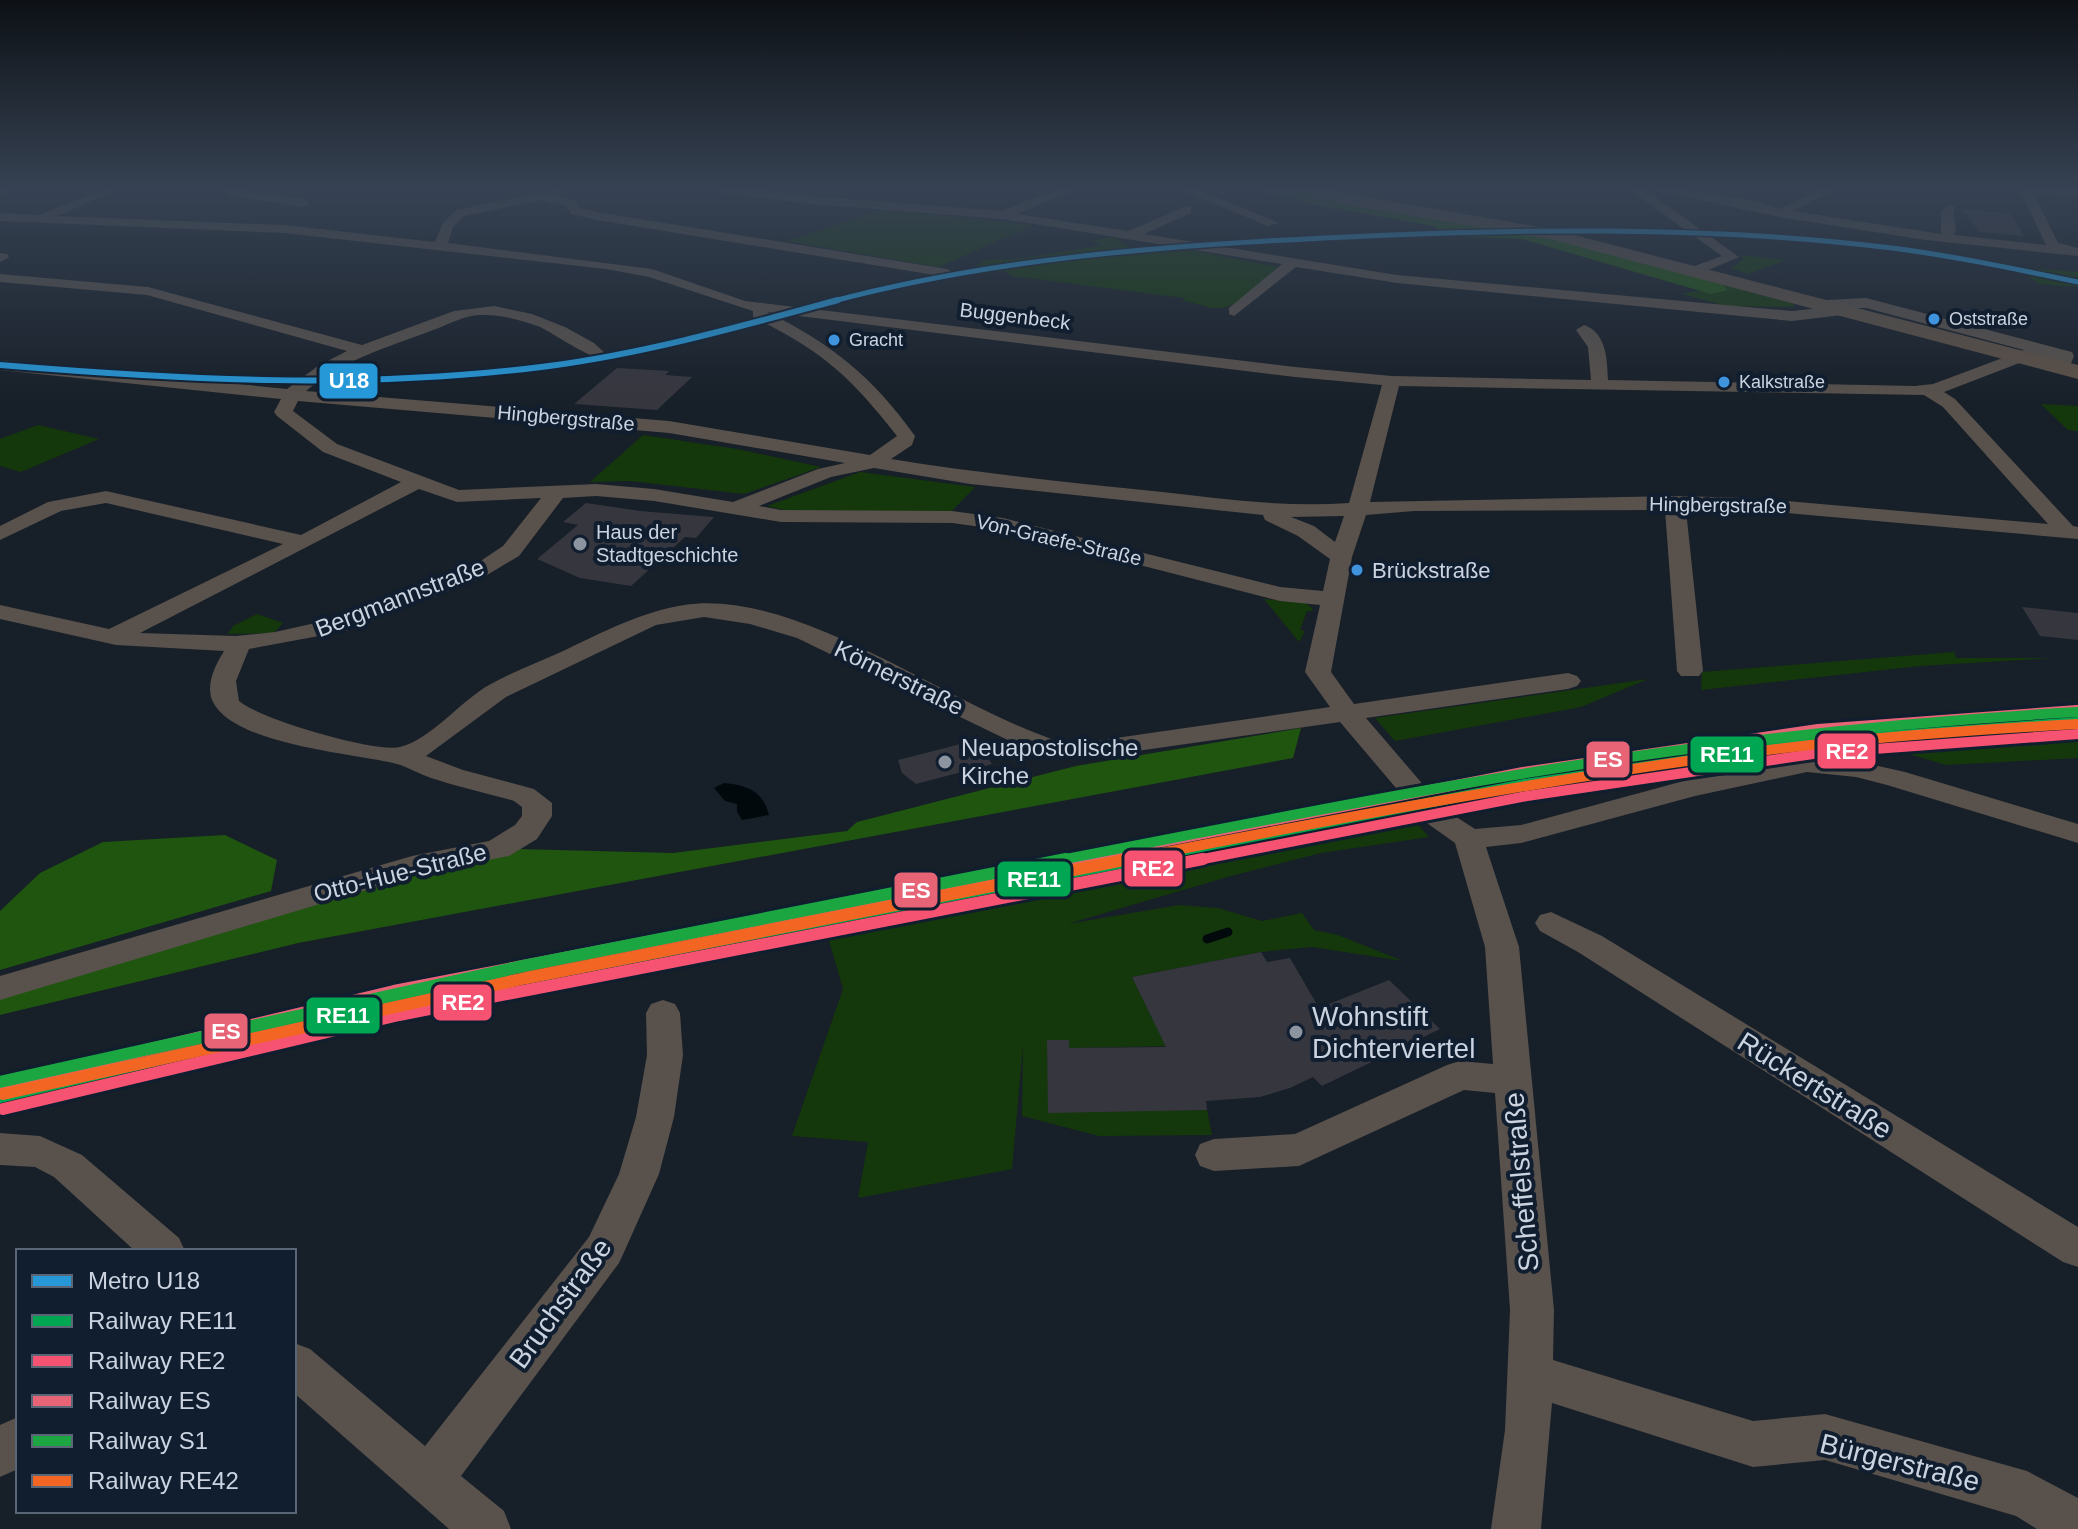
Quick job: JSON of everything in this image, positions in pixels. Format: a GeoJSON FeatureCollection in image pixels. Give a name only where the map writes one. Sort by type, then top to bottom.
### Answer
{"type":"FeatureCollection","features":[{"type":"Feature","properties":{"kind":"main road"},"geometry":{"type":"LineString","coordinates":[[1660,259],[1701,269]]}},
{"type":"Feature","properties":{"kind":"main road"},"geometry":{"type":"LineString","coordinates":[[1664,259],[1837,307],[2073,366]]}},
{"type":"Feature","properties":{"kind":"street","name":"Buggenbeck"},"geometry":{"type":"LineString","coordinates":[[549,259],[643,271],[743,305],[1392,381],[1929,391]]}},
{"type":"Feature","properties":{"kind":"street"},"geometry":{"type":"LineString","coordinates":[[863,259],[947,273]]}},
{"type":"Feature","properties":{"kind":"street"},"geometry":{"type":"LineString","coordinates":[[1264,259],[1459,286],[1765,313],[1811,316],[1837,307],[1866,303],[2066,356],[2073,366]]}},
{"type":"Feature","properties":{"kind":"street"},"geometry":{"type":"LineString","coordinates":[[1701,269],[1726,259]]}},
{"type":"Feature","properties":{"kind":"street"},"geometry":{"type":"LineString","coordinates":[[1234,311],[1291,264]]}},
{"type":"Feature","properties":{"kind":"street"},"geometry":{"type":"LineString","coordinates":[[0,278],[148,291],[364,351]]}},
{"type":"Feature","properties":{"kind":"street"},"geometry":{"type":"LineString","coordinates":[[732,509],[825,473],[873,462],[899,448],[906,436],[858,380],[815,343],[743,305]]}},
{"type":"Feature","properties":{"kind":"street"},"geometry":{"type":"LineString","coordinates":[[291,395],[320,372],[364,351],[479,310],[505,313],[560,330],[588,345],[599,355]]}},
{"type":"Feature","properties":{"kind":"street"},"geometry":{"type":"LineString","coordinates":[[815,343],[837,317]]}},
{"type":"Feature","properties":{"kind":"street"},"geometry":{"type":"LineString","coordinates":[[815,343],[859,319]]}},
{"type":"Feature","properties":{"kind":"street"},"geometry":{"type":"LineString","coordinates":[[1584,330],[1593,336],[1597,344],[1600,384]]}},
{"type":"Feature","properties":{"kind":"street"},"geometry":{"type":"LineString","coordinates":[[1929,391],[2024,355]]}},
{"type":"Feature","properties":{"kind":"street","name":"Hingbergstraße"},"geometry":{"type":"LineString","coordinates":[[0,365],[291,395],[669,427],[970,478],[1245,507],[1312,512],[1356,507]]}},
{"type":"Feature","properties":{"kind":"street"},"geometry":{"type":"LineString","coordinates":[[1392,381],[1370,470],[1341,557],[1318,672],[1347,713],[1434,815],[1469,839],[1521,834],[1691,788],[1807,764],[1843,767],[1895,778],[2078,834]]}},
{"type":"Feature","properties":{"kind":"street"},"geometry":{"type":"LineString","coordinates":[[1929,391],[1949,403],[2073,532]]}},
{"type":"Feature","properties":{"kind":"street","name":"Von-Graefe-Straße"},"geometry":{"type":"LineString","coordinates":[[291,395],[289,405],[283,412],[306,433],[330,448],[416,482],[465,497],[558,490],[625,491],[732,509],[813,518],[932,516],[1003,524],[1280,594],[1334,599]]}},
{"type":"Feature","properties":{"kind":"street"},"geometry":{"type":"LineString","coordinates":[[113,637],[304,542],[416,482]]}},
{"type":"Feature","properties":{"kind":"street","name":"Bergmannstraße"},"geometry":{"type":"LineString","coordinates":[[0,612],[68,630],[172,643],[276,640],[332,628],[473,573],[511,551],[558,490]]}},
{"type":"Feature","properties":{"kind":"street","name":"Hingbergstraße"},"geometry":{"type":"LineString","coordinates":[[1129,493],[1356,507],[1675,502],[1824,508],[2073,532]]}},
{"type":"Feature","properties":{"kind":"street"},"geometry":{"type":"LineString","coordinates":[[0,534],[55,506],[106,497],[304,542]]}},
{"type":"Feature","properties":{"kind":"street"},"geometry":{"type":"LineString","coordinates":[[1675,502],[1690,671]]}},
{"type":"Feature","properties":{"kind":"street"},"geometry":{"type":"LineString","coordinates":[[1245,507],[1306,531],[1341,557]]}},
{"type":"Feature","properties":{"kind":"street","name":"Körnerstraße"},"geometry":{"type":"LineString","coordinates":[[404,756],[430,742],[497,691],[648,620],[704,610],[781,623],[1036,743],[1059,750],[1081,751],[1568,681]]}},
{"type":"Feature","properties":{"kind":"street","name":"Otto-Hue-Straße"},"geometry":{"type":"LineString","coordinates":[[0,988],[423,863],[498,849],[526,832],[537,816],[537,803],[524,795],[430,768],[404,756],[380,754],[268,728],[237,714],[228,706],[223,683],[241,643]]}},
{"type":"Feature","properties":{"kind":"street","name":"Scheffelstraße"},"geometry":{"type":"LineString","coordinates":[[1469,839],[1477,869],[1497,915],[1532,1310],[1528,1430],[1516,1529]]}},
{"type":"Feature","properties":{"kind":"street","name":"Rückertstraße"},"geometry":{"type":"LineString","coordinates":[[1551,923],[1590,944],[2078,1249]]}},
{"type":"Feature","properties":{"kind":"street","name":"Bruchstraße"},"geometry":{"type":"LineString","coordinates":[[429,1479],[604,1250],[639,1174],[655,1117],[665,1055],[663,1013]]}},
{"type":"Feature","properties":{"kind":"street"},"geometry":{"type":"LineString","coordinates":[[1214,1155],[1299,1150],[1460,1075],[1513,1080]]}},
{"type":"Feature","properties":{"kind":"street"},"geometry":{"type":"LineString","coordinates":[[0,1149],[40,1152],[68,1166],[162,1249]]}},
{"type":"Feature","properties":{"kind":"street"},"geometry":{"type":"LineString","coordinates":[[296,1366],[486,1529]]}},
{"type":"Feature","properties":{"kind":"street","name":"Bürgerstraße"},"geometry":{"type":"LineString","coordinates":[[1531,1375],[1753,1444],[1825,1437],[2027,1495],[2078,1526]]}},
{"type":"Feature","properties":{"kind":"green space"},"geometry":{"type":"Polygon","coordinates":[[[894,259],[956,259],[939,267],[894,259]]]}},
{"type":"Feature","properties":{"kind":"green space"},"geometry":{"type":"Polygon","coordinates":[[[1239,259],[1279,267],[1241,300],[1214,308],[1183,301],[1184,298],[1013,276],[1004,271],[975,275],[968,270],[987,260],[1239,259]]]}},
{"type":"Feature","properties":{"kind":"green space"},"geometry":{"type":"Polygon","coordinates":[[[1592,259],[1629,259],[1722,284],[1728,290],[1711,294],[1592,259]]]}},
{"type":"Feature","properties":{"kind":"green space"},"geometry":{"type":"Polygon","coordinates":[[[1743,259],[1786,260],[1748,274],[1731,268],[1743,259]]]}},
{"type":"Feature","properties":{"kind":"green space"},"geometry":{"type":"Polygon","coordinates":[[[2017,267],[2078,272],[2078,287],[2038,284],[2017,267]]]}},
{"type":"Feature","properties":{"kind":"green space"},"geometry":{"type":"Polygon","coordinates":[[[1722,284],[1794,304],[1794,307],[1727,306],[1682,294],[1728,290],[1722,284]]]}},
{"type":"Feature","properties":{"kind":"green space"},"geometry":{"type":"Polygon","coordinates":[[[2041,404],[2078,406],[2078,431],[2068,430],[2041,404]]]}},
{"type":"Feature","properties":{"kind":"green space"},"geometry":{"type":"Polygon","coordinates":[[[38,425],[99,439],[21,472],[0,466],[0,439],[38,425]]]}},
{"type":"Feature","properties":{"kind":"green space"},"geometry":{"type":"Polygon","coordinates":[[[643,435],[737,449],[821,467],[744,494],[630,481],[590,482],[643,435]]]}},
{"type":"Feature","properties":{"kind":"green space"},"geometry":{"type":"Polygon","coordinates":[[[860,472],[975,487],[949,514],[789,511],[767,506],[860,472]]]}},
{"type":"Feature","properties":{"kind":"green space"},"geometry":{"type":"Polygon","coordinates":[[[1264,599],[1305,603],[1312,608],[1313,611],[1307,611],[1300,630],[1305,631],[1299,642],[1264,599]]]}},
{"type":"Feature","properties":{"kind":"green space"},"geometry":{"type":"Polygon","coordinates":[[[257,614],[283,623],[274,633],[228,634],[233,626],[257,614]]]}},
{"type":"Feature","properties":{"kind":"green space"},"geometry":{"type":"Polygon","coordinates":[[[1954,652],[1956,658],[2053,658],[1920,666],[1701,690],[1702,672],[1954,652]]]}},
{"type":"Feature","properties":{"kind":"green space"},"geometry":{"type":"Polygon","coordinates":[[[1648,679],[1581,707],[1395,741],[1375,718],[1648,679]]]}},
{"type":"Feature","properties":{"kind":"green space"},"geometry":{"type":"Polygon","coordinates":[[[1301,728],[1293,758],[298,943],[0,1015],[0,996],[419,870],[517,849],[673,853],[847,831],[857,822],[1076,766],[1301,728]]]}},
{"type":"Feature","properties":{"kind":"green space"},"geometry":{"type":"Polygon","coordinates":[[[2078,734],[2078,758],[1946,765],[1869,742],[2078,734]]]}},
{"type":"Feature","properties":{"kind":"green space"},"geometry":{"type":"Polygon","coordinates":[[[1411,817],[1429,837],[1321,853],[1067,924],[1179,905],[1218,908],[1262,921],[1302,913],[1314,930],[1338,935],[1403,961],[1312,947],[1261,952],[1132,977],[1161,1036],[1171,1035],[1172,1046],[1069,1048],[1069,1040],[1047,1041],[1049,1112],[1207,1110],[1212,1135],[1099,1136],[1022,1116],[1023,1045],[1012,1169],[858,1198],[868,1142],[792,1136],[843,989],[826,930],[1411,817]]]}},
{"type":"Feature","properties":{"kind":"green space"},"geometry":{"type":"Polygon","coordinates":[[[225,835],[277,860],[271,891],[0,970],[0,911],[40,873],[103,842],[225,835]]]}},
{"type":"Feature","properties":{"kind":"shaded area"},"geometry":{"type":"Polygon","coordinates":[[[724,783],[753,791],[763,800],[769,815],[742,820],[737,804],[725,801],[714,788],[724,783]]]}},
{"type":"Feature","properties":{"kind":"building"},"geometry":{"type":"Polygon","coordinates":[[[617,368],[669,371],[665,375],[692,377],[657,410],[574,404],[617,368]]]}},
{"type":"Feature","properties":{"kind":"building","name":"Haus der Stadtgeschichte"},"geometry":{"type":"Polygon","coordinates":[[[586,503],[714,517],[696,538],[685,537],[631,586],[580,578],[537,559],[578,525],[563,522],[586,503]]]}},
{"type":"Feature","properties":{"kind":"building"},"geometry":{"type":"Polygon","coordinates":[[[2022,607],[2078,613],[2078,640],[2040,636],[2022,607]]]}},
{"type":"Feature","properties":{"kind":"building","name":"Neuapostolische Kirche"},"geometry":{"type":"Polygon","coordinates":[[[976,740],[992,764],[916,784],[902,773],[898,760],[976,740]]]}},
{"type":"Feature","properties":{"kind":"building","name":"Wohnstift Dichterviertel"},"geometry":{"type":"Polygon","coordinates":[[[1261,952],[1267,962],[1290,958],[1319,1008],[1389,980],[1440,1029],[1322,1086],[1313,1077],[1260,1097],[1206,1101],[1207,1110],[1048,1113],[1047,1040],[1069,1040],[1069,1048],[1166,1047],[1132,977],[1261,952]]]}},
{"type":"Feature","properties":{"kind":"waterway"},"geometry":{"type":"LineString","coordinates":[[1207,939],[1228,932]]}},
{"type":"Feature","properties":{"kind":"metro line","name":"U18"},"geometry":{"type":"LineString","coordinates":[[0,365],[158,377],[315,382],[472,375],[629,353],[714,334],[882,289],[967,272],[1060,259]]}},
{"type":"Feature","properties":{"kind":"metro line","name":"U18"},"geometry":{"type":"LineString","coordinates":[[1964,259],[2078,282]]}},
{"type":"Feature","properties":{"kind":"rail line","name":"ES"},"geometry":{"type":"LineString","coordinates":[[0,1085],[394,991],[1523,772],[1818,729],[2077,710]]}},
{"type":"Feature","properties":{"kind":"rail line","name":"S1"},"geometry":{"type":"LineString","coordinates":[[0,1082],[259,1022],[518,967],[1456,785],[1754,740],[2078,712]]}},
{"type":"Feature","properties":{"kind":"rail line","name":"RE11"},"geometry":{"type":"LineString","coordinates":[[0,1097],[396,1003],[1525,784],[1819,741],[2078,722]]}},
{"type":"Feature","properties":{"kind":"rail line","name":"RE42"},"geometry":{"type":"LineString","coordinates":[[3,1094],[264,1034],[657,951],[1461,797],[1801,746],[2078,724]]}},
{"type":"Feature","properties":{"kind":"rail line","name":"RE2"},"geometry":{"type":"LineString","coordinates":[[3,1109],[399,1015],[1527,796],[1820,753],[2078,734]]}},
{"type":"Feature","properties":{"kind":"place","name":"Oststraße"},"geometry":{"type":"Point","coordinates":[1934,319]}},
{"type":"Feature","properties":{"kind":"place","name":"Gracht"},"geometry":{"type":"Point","coordinates":[834,340]}},
{"type":"Feature","properties":{"kind":"place","name":"Kalkstraße"},"geometry":{"type":"Point","coordinates":[1724,382]}},
{"type":"Feature","properties":{"kind":"place","name":"Haus der Stadtgeschichte"},"geometry":{"type":"Point","coordinates":[580,544]}},
{"type":"Feature","properties":{"kind":"place","name":"Brückstraße"},"geometry":{"type":"Point","coordinates":[1357,570]}},
{"type":"Feature","properties":{"kind":"place","name":"Neuapostolische Kirche"},"geometry":{"type":"Point","coordinates":[945,762]}},
{"type":"Feature","properties":{"kind":"place","name":"Wohnstift Dichterviertel"},"geometry":{"type":"Point","coordinates":[1296,1032]}}]}
